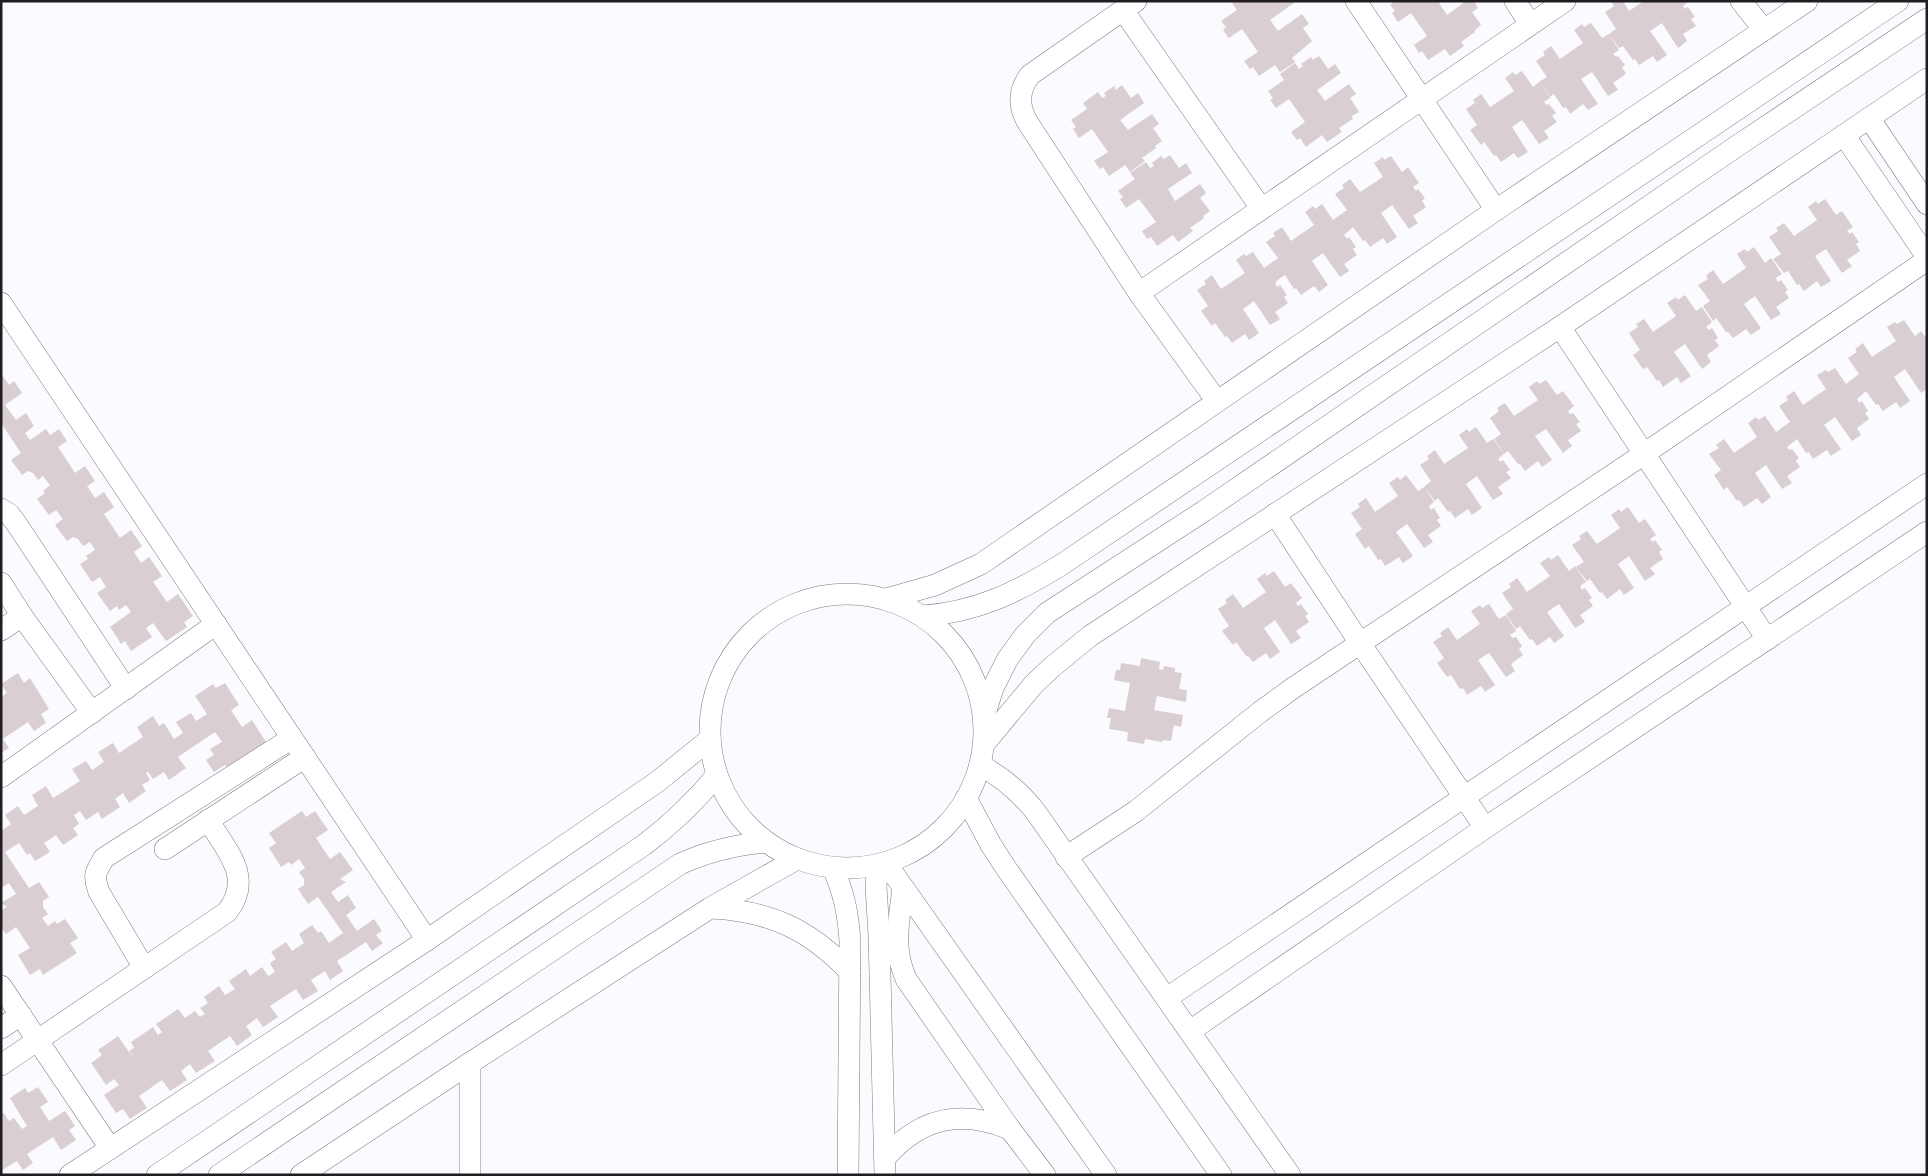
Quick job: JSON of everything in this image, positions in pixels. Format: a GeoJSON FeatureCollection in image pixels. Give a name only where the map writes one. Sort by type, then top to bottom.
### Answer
{"type":"FeatureCollection","features":[{"type":"Feature","properties":{"kind":"street"},"geometry":{"type":"LineString","coordinates":[[1356,1],[1496,210]]}},
{"type":"Feature","properties":{"kind":"street"},"geometry":{"type":"LineString","coordinates":[[1515,1],[1530,24]]}},
{"type":"Feature","properties":{"kind":"street"},"geometry":{"type":"LineString","coordinates":[[1139,293],[1260,208],[1565,1]]}},
{"type":"Feature","properties":{"kind":"street"},"geometry":{"type":"LineString","coordinates":[[1742,1],[1764,30]]}},
{"type":"Feature","properties":{"kind":"street"},"geometry":{"type":"LineString","coordinates":[[886,599],[935,585],[980,564],[1216,400],[1807,1]]}},
{"type":"Feature","properties":{"kind":"street"},"geometry":{"type":"LineString","coordinates":[[923,616],[968,609],[1002,598],[1061,565],[1898,1]]}},
{"type":"Feature","properties":{"kind":"street"},"geometry":{"type":"LineString","coordinates":[[1216,400],[1139,293],[1028,123],[1020,104],[1024,83],[1030,75],[1130,6],[1260,208]]}},
{"type":"Feature","properties":{"kind":"street"},"geometry":{"type":"LineString","coordinates":[[984,717],[993,688],[1007,660],[1026,635],[1048,613],[1204,510],[1720,157],[1927,19]]}},
{"type":"Feature","properties":{"kind":"street"},"geometry":{"type":"LineString","coordinates":[[984,744],[1028,690],[1090,636],[1560,328],[1927,79]]}},
{"type":"Feature","properties":{"kind":"street"},"geometry":{"type":"LineString","coordinates":[[1869,118],[1927,204]]}},
{"type":"Feature","properties":{"kind":"street"},"geometry":{"type":"LineString","coordinates":[[1066,857],[1136,811],[1260,712],[1360,643],[1644,454],[1927,258],[1844,135]]}},
{"type":"Feature","properties":{"kind":"street"},"geometry":{"type":"LineString","coordinates":[[5,316],[216,624],[427,940]]}},
{"type":"Feature","properties":{"kind":"street"},"geometry":{"type":"LineString","coordinates":[[1560,328],[1767,640]]}},
{"type":"Feature","properties":{"kind":"street"},"geometry":{"type":"LineString","coordinates":[[1167,998],[1927,484]]}},
{"type":"Feature","properties":{"kind":"street"},"geometry":{"type":"LineString","coordinates":[[1,509],[9,514],[16,523],[126,688]]}},
{"type":"Feature","properties":{"kind":"street"},"geometry":{"type":"LineString","coordinates":[[1275,514],[1485,828]]}},
{"type":"Feature","properties":{"kind":"street"},"geometry":{"type":"LineString","coordinates":[[1190,1031],[1485,828],[1927,532]]}},
{"type":"Feature","properties":{"kind":"street"},"geometry":{"type":"LineString","coordinates":[[1,583],[22,616],[92,713]]}},
{"type":"Feature","properties":{"kind":"street"},"geometry":{"type":"LineString","coordinates":[[849,593],[886,599],[905,606],[923,616],[946,635],[965,659],[977,687],[984,717],[984,744],[975,782],[966,798],[946,826],[918,848],[882,864],[855,868],[833,868],[797,859],[766,842],[745,823],[728,801],[717,775],[710,739],[713,702],[726,666],[748,636],[755,630],[777,613],[812,598],[849,593]]}},
{"type":"Feature","properties":{"kind":"street"},"geometry":{"type":"LineString","coordinates":[[1,630],[22,616]]}},
{"type":"Feature","properties":{"kind":"street"},"geometry":{"type":"LineString","coordinates":[[1,776],[216,624]]}},
{"type":"Feature","properties":{"kind":"street"},"geometry":{"type":"LineString","coordinates":[[144,968],[98,892],[94,874],[104,858],[292,738]]}},
{"type":"Feature","properties":{"kind":"street"},"geometry":{"type":"LineString","coordinates":[[70,1175],[427,940],[657,782],[710,739]]}},
{"type":"Feature","properties":{"kind":"street"},"geometry":{"type":"LineString","coordinates":[[165,849],[305,757]]}},
{"type":"Feature","properties":{"kind":"street"},"geometry":{"type":"LineString","coordinates":[[980,765],[1006,780],[1026,800],[1290,1175]]}},
{"type":"Feature","properties":{"kind":"street"},"geometry":{"type":"LineString","coordinates":[[157,1175],[644,845],[670,826],[689,808],[717,775]]}},
{"type":"Feature","properties":{"kind":"street"},"geometry":{"type":"LineString","coordinates":[[966,798],[1006,868],[1221,1175]]}},
{"type":"Feature","properties":{"kind":"street"},"geometry":{"type":"LineString","coordinates":[[1,1064],[222,916],[234,903],[238,892],[237,868],[208,820]]}},
{"type":"Feature","properties":{"kind":"street"},"geometry":{"type":"LineString","coordinates":[[219,1175],[667,872],[700,855],[722,848],[766,842]]}},
{"type":"Feature","properties":{"kind":"street"},"geometry":{"type":"LineString","coordinates":[[301,1175],[710,908],[797,859]]}},
{"type":"Feature","properties":{"kind":"street"},"geometry":{"type":"LineString","coordinates":[[882,864],[904,888],[1106,1175]]}},
{"type":"Feature","properties":{"kind":"street"},"geometry":{"type":"LineString","coordinates":[[882,864],[876,886],[886,1166]]}},
{"type":"Feature","properties":{"kind":"street"},"geometry":{"type":"LineString","coordinates":[[833,868],[844,895],[848,919],[850,972],[848,1175]]}},
{"type":"Feature","properties":{"kind":"street"},"geometry":{"type":"LineString","coordinates":[[904,888],[897,948],[900,964],[906,979],[1045,1175]]}},
{"type":"Feature","properties":{"kind":"street"},"geometry":{"type":"LineString","coordinates":[[710,908],[737,909],[763,915],[788,924],[811,937],[832,953],[850,972]]}},
{"type":"Feature","properties":{"kind":"street"},"geometry":{"type":"LineString","coordinates":[[1,986],[110,1148]]}},
{"type":"Feature","properties":{"kind":"street"},"geometry":{"type":"LineString","coordinates":[[1,1028],[21,1015]]}},
{"type":"Feature","properties":{"kind":"street"},"geometry":{"type":"LineString","coordinates":[[470,1063],[470,1175]]}},
{"type":"Feature","properties":{"kind":"street"},"geometry":{"type":"LineString","coordinates":[[886,1166],[899,1142],[915,1130],[943,1120],[972,1118],[992,1121],[1010,1128]]}},
{"type":"Feature","properties":{"kind":"building"},"geometry":{"type":"Polygon","coordinates":[[[1235,1],[1293,1],[1294,3],[1270,20],[1278,31],[1302,14],[1309,24],[1303,28],[1312,41],[1292,58],[1295,62],[1280,72],[1275,65],[1259,76],[1253,67],[1250,69],[1244,61],[1258,52],[1242,29],[1229,38],[1223,30],[1226,27],[1221,21],[1237,10],[1232,3],[1235,1]]]}},
{"type":"Feature","properties":{"kind":"building"},"geometry":{"type":"Polygon","coordinates":[[[1395,1],[1443,1],[1439,3],[1447,15],[1466,1],[1474,1],[1478,8],[1472,12],[1481,25],[1461,42],[1464,46],[1450,56],[1445,49],[1428,60],[1422,51],[1419,53],[1414,45],[1427,36],[1411,13],[1398,22],[1392,13],[1395,11],[1390,5],[1395,1]]]}},
{"type":"Feature","properties":{"kind":"building"},"geometry":{"type":"Polygon","coordinates":[[[1623,1],[1629,11],[1644,1],[1689,1],[1683,6],[1685,9],[1688,7],[1695,17],[1691,19],[1696,26],[1683,34],[1687,41],[1678,48],[1662,23],[1650,31],[1667,55],[1657,62],[1653,56],[1639,65],[1623,46],[1619,48],[1609,34],[1616,29],[1605,12],[1614,6],[1612,3],[1623,1]]]}},
{"type":"Feature","properties":{"kind":"building"},"geometry":{"type":"Polygon","coordinates":[[[1591,23],[1602,38],[1609,34],[1619,50],[1613,54],[1616,57],[1618,56],[1625,65],[1622,67],[1626,74],[1613,83],[1618,90],[1608,96],[1592,72],[1581,79],[1598,104],[1588,110],[1583,104],[1570,114],[1566,107],[1563,108],[1554,94],[1550,97],[1541,83],[1550,98],[1544,102],[1546,105],[1549,104],[1556,113],[1552,116],[1557,122],[1544,131],[1549,138],[1539,144],[1522,120],[1512,127],[1528,152],[1518,158],[1514,153],[1501,162],[1484,142],[1481,145],[1470,130],[1477,125],[1466,109],[1475,103],[1473,100],[1481,94],[1490,107],[1514,91],[1505,78],[1513,72],[1515,75],[1522,71],[1533,87],[1547,77],[1536,61],[1545,55],[1543,52],[1551,46],[1560,59],[1583,43],[1574,30],[1582,24],[1584,27],[1591,23]]]}},
{"type":"Feature","properties":{"kind":"building"},"geometry":{"type":"Polygon","coordinates":[[[1319,56],[1328,69],[1335,64],[1341,73],[1317,90],[1325,101],[1349,84],[1356,94],[1350,98],[1359,112],[1352,116],[1353,119],[1339,128],[1342,132],[1327,142],[1322,135],[1306,147],[1300,138],[1297,140],[1291,132],[1305,122],[1289,99],[1276,108],[1270,100],[1273,98],[1268,91],[1284,80],[1280,74],[1295,63],[1299,69],[1303,66],[1301,64],[1311,57],[1313,60],[1319,56]]]}},
{"type":"Feature","properties":{"kind":"building"},"geometry":{"type":"Polygon","coordinates":[[[1122,85],[1131,98],[1138,93],[1144,103],[1120,120],[1128,130],[1152,114],[1159,124],[1153,128],[1162,141],[1142,158],[1145,161],[1130,172],[1125,165],[1109,176],[1103,167],[1100,169],[1094,161],[1108,152],[1092,129],[1079,138],[1073,129],[1076,127],[1071,120],[1087,109],[1083,103],[1098,92],[1102,98],[1106,96],[1104,93],[1114,86],[1116,90],[1122,85]]]}},
{"type":"Feature","properties":{"kind":"building"},"geometry":{"type":"Polygon","coordinates":[[[1170,155],[1179,168],[1186,163],[1192,173],[1168,189],[1175,201],[1200,184],[1206,193],[1200,198],[1210,211],[1190,228],[1193,231],[1178,242],[1173,235],[1157,246],[1151,237],[1147,239],[1142,231],[1156,222],[1139,199],[1126,208],[1120,199],[1123,197],[1118,191],[1135,179],[1130,173],[1146,162],[1150,168],[1154,166],[1152,163],[1161,156],[1164,159],[1170,155]]]}},
{"type":"Feature","properties":{"kind":"building"},"geometry":{"type":"Polygon","coordinates":[[[1391,156],[1402,172],[1408,167],[1419,183],[1413,187],[1416,191],[1418,189],[1425,198],[1422,201],[1426,207],[1413,216],[1418,223],[1409,229],[1392,205],[1381,213],[1397,237],[1387,244],[1383,238],[1370,247],[1353,227],[1344,235],[1347,239],[1349,237],[1356,247],[1353,249],[1357,255],[1344,264],[1349,271],[1340,277],[1323,253],[1312,261],[1328,285],[1319,292],[1314,286],[1301,295],[1296,288],[1294,289],[1285,275],[1280,278],[1275,283],[1277,287],[1280,285],[1287,295],[1284,297],[1288,303],[1275,312],[1280,319],[1270,325],[1254,301],[1243,309],[1259,333],[1249,340],[1245,334],[1232,343],[1215,323],[1212,326],[1201,311],[1208,306],[1197,290],[1206,284],[1204,281],[1212,275],[1221,289],[1245,273],[1236,260],[1244,254],[1246,256],[1253,252],[1264,268],[1278,258],[1266,242],[1275,236],[1273,233],[1282,227],[1291,241],[1314,225],[1305,212],[1313,206],[1315,209],[1322,204],[1333,220],[1347,210],[1335,194],[1344,188],[1342,185],[1350,179],[1360,192],[1383,177],[1374,163],[1383,157],[1384,160],[1391,156]]]}},
{"type":"Feature","properties":{"kind":"building"},"geometry":{"type":"Polygon","coordinates":[[[1825,199],[1836,215],[1842,211],[1853,227],[1847,231],[1850,234],[1852,232],[1859,242],[1856,244],[1860,251],[1847,260],[1852,266],[1842,273],[1826,249],[1815,256],[1831,281],[1821,287],[1817,281],[1804,291],[1799,284],[1797,285],[1788,271],[1784,273],[1773,259],[1781,254],[1769,237],[1778,231],[1776,228],[1784,223],[1794,236],[1817,220],[1808,207],[1816,201],[1818,204],[1825,199]]]}},
{"type":"Feature","properties":{"kind":"building"},"geometry":{"type":"Polygon","coordinates":[[[1754,247],[1765,263],[1771,258],[1782,274],[1776,278],[1778,282],[1781,280],[1788,290],[1785,292],[1789,298],[1776,307],[1781,314],[1771,320],[1755,296],[1744,304],[1761,328],[1751,335],[1746,329],[1733,338],[1716,318],[1713,321],[1703,306],[1710,301],[1698,285],[1708,279],[1706,276],[1713,270],[1723,284],[1746,268],[1737,254],[1745,249],[1747,252],[1754,247]]]}},
{"type":"Feature","properties":{"kind":"building"},"geometry":{"type":"Polygon","coordinates":[[[1685,295],[1696,311],[1702,307],[1712,322],[1706,327],[1709,330],[1712,328],[1718,338],[1715,340],[1719,346],[1707,355],[1711,362],[1702,369],[1685,344],[1674,352],[1691,376],[1681,383],[1677,377],[1663,387],[1647,367],[1643,369],[1633,355],[1640,350],[1629,333],[1638,327],[1636,324],[1644,319],[1653,332],[1676,316],[1667,303],[1676,297],[1678,300],[1685,295]]]}},
{"type":"Feature","properties":{"kind":"building"},"geometry":{"type":"Polygon","coordinates":[[[1904,320],[1915,336],[1921,331],[1927,339],[1927,389],[1921,393],[1905,369],[1894,377],[1910,401],[1900,408],[1896,402],[1883,411],[1866,391],[1857,399],[1859,403],[1862,401],[1868,411],[1865,413],[1869,419],[1857,428],[1861,435],[1852,441],[1835,417],[1824,425],[1841,449],[1831,456],[1827,450],[1813,459],[1809,452],[1806,453],[1797,439],[1787,447],[1790,450],[1792,449],[1799,458],[1796,461],[1800,467],[1787,476],[1792,483],[1782,489],[1766,465],[1755,473],[1771,497],[1762,504],[1757,498],[1744,507],[1727,487],[1724,490],[1714,475],[1721,470],[1709,454],[1719,448],[1716,445],[1724,439],[1734,453],[1757,437],[1748,423],[1756,417],[1758,420],[1765,416],[1776,432],[1790,422],[1779,406],[1788,400],[1786,397],[1794,391],[1803,405],[1826,389],[1817,375],[1835,368],[1846,384],[1859,374],[1848,358],[1857,352],[1855,349],[1863,343],[1872,357],[1896,341],[1887,327],[1895,322],[1897,324],[1904,320]]]}},
{"type":"Feature","properties":{"kind":"building"},"geometry":{"type":"Polygon","coordinates":[[[3,376],[9,385],[14,381],[22,393],[5,405],[16,420],[26,413],[34,426],[25,433],[30,440],[46,429],[50,435],[59,429],[67,441],[58,447],[75,473],[85,466],[95,481],[87,486],[95,498],[104,492],[114,507],[104,514],[120,538],[131,530],[142,546],[134,552],[141,563],[149,557],[162,576],[153,582],[167,602],[178,594],[193,616],[184,622],[187,627],[166,641],[153,623],[146,628],[152,637],[131,651],[125,641],[121,644],[110,627],[131,612],[126,605],[119,610],[117,606],[110,611],[97,593],[106,587],[100,577],[92,582],[80,564],[88,559],[86,556],[95,550],[90,542],[83,546],[78,539],[73,537],[67,541],[55,525],[63,519],[56,510],[49,515],[37,499],[45,493],[43,491],[50,485],[43,476],[38,480],[33,473],[28,471],[22,475],[11,460],[21,453],[1,423],[1,377],[3,376]]]}},
{"type":"Feature","properties":{"kind":"building"},"geometry":{"type":"Polygon","coordinates":[[[1546,380],[1557,395],[1563,391],[1574,406],[1568,411],[1570,414],[1573,413],[1580,422],[1576,424],[1581,431],[1568,440],[1572,446],[1563,453],[1546,429],[1535,436],[1552,460],[1542,467],[1538,461],[1525,471],[1508,451],[1504,454],[1494,439],[1501,434],[1490,418],[1499,411],[1497,408],[1505,403],[1514,416],[1538,400],[1529,387],[1537,381],[1539,384],[1546,380]]]}},
{"type":"Feature","properties":{"kind":"building"},"geometry":{"type":"Polygon","coordinates":[[[1476,427],[1487,443],[1493,439],[1504,454],[1498,459],[1500,462],[1503,460],[1510,470],[1506,472],[1511,478],[1498,487],[1503,494],[1493,500],[1477,476],[1466,484],[1482,508],[1472,515],[1468,509],[1455,518],[1438,498],[1435,501],[1425,488],[1434,502],[1429,506],[1431,510],[1434,508],[1440,518],[1437,520],[1441,526],[1428,535],[1433,542],[1424,548],[1407,524],[1396,532],[1413,556],[1403,563],[1399,557],[1385,566],[1381,559],[1378,560],[1369,546],[1365,549],[1355,534],[1362,529],[1351,513],[1360,507],[1358,504],[1366,498],[1375,512],[1398,496],[1389,483],[1398,477],[1400,480],[1406,475],[1418,491],[1424,487],[1431,481],[1420,465],[1429,459],[1427,456],[1435,450],[1444,464],[1468,448],[1459,435],[1467,429],[1469,432],[1476,427]]]}},
{"type":"Feature","properties":{"kind":"building"},"geometry":{"type":"Polygon","coordinates":[[[1628,507],[1639,523],[1645,519],[1656,535],[1650,539],[1653,542],[1655,540],[1662,550],[1659,552],[1663,559],[1650,568],[1655,574],[1645,581],[1629,556],[1618,564],[1634,588],[1624,595],[1620,589],[1607,599],[1590,579],[1587,581],[1576,567],[1584,562],[1572,545],[1581,539],[1579,536],[1587,531],[1597,544],[1620,528],[1611,515],[1619,509],[1621,512],[1628,507]]]}},
{"type":"Feature","properties":{"kind":"building"},"geometry":{"type":"Polygon","coordinates":[[[1558,555],[1569,571],[1575,566],[1586,582],[1580,586],[1582,590],[1585,588],[1592,598],[1589,600],[1593,606],[1580,615],[1585,622],[1575,628],[1559,604],[1547,612],[1564,636],[1554,643],[1550,637],[1537,646],[1520,626],[1516,629],[1506,614],[1513,609],[1502,593],[1511,587],[1509,584],[1517,578],[1527,592],[1550,576],[1540,563],[1549,557],[1551,560],[1558,555]]]}},
{"type":"Feature","properties":{"kind":"building"},"geometry":{"type":"Polygon","coordinates":[[[1274,571],[1285,587],[1291,583],[1302,598],[1296,603],[1298,606],[1301,604],[1308,614],[1305,616],[1309,622],[1296,631],[1301,638],[1291,644],[1275,620],[1264,628],[1280,652],[1270,659],[1266,653],[1253,662],[1236,642],[1233,645],[1222,631],[1229,626],[1218,609],[1227,603],[1225,600],[1233,594],[1243,608],[1266,592],[1257,579],[1265,573],[1267,576],[1274,571]]]}},
{"type":"Feature","properties":{"kind":"building"},"geometry":{"type":"Polygon","coordinates":[[[1489,604],[1499,619],[1506,615],[1516,631],[1510,635],[1513,638],[1516,637],[1522,646],[1519,649],[1523,655],[1511,664],[1515,671],[1506,677],[1489,653],[1478,660],[1495,685],[1485,692],[1481,686],[1467,695],[1463,688],[1460,689],[1451,675],[1447,677],[1437,663],[1444,658],[1433,642],[1442,636],[1440,633],[1448,627],[1457,640],[1480,624],[1471,611],[1480,605],[1482,608],[1489,604]]]}},
{"type":"Feature","properties":{"kind":"building"},"geometry":{"type":"Polygon","coordinates":[[[1141,658],[1160,662],[1159,669],[1163,670],[1164,666],[1175,668],[1175,672],[1182,673],[1179,689],[1187,690],[1186,702],[1157,696],[1154,710],[1183,715],[1181,727],[1174,725],[1171,741],[1163,740],[1162,742],[1145,739],[1144,744],[1127,741],[1128,732],[1109,729],[1111,718],[1107,718],[1109,708],[1125,711],[1130,683],[1114,680],[1116,670],[1120,670],[1121,663],[1140,666],[1141,658]]]}},
{"type":"Feature","properties":{"kind":"building"},"geometry":{"type":"Polygon","coordinates":[[[18,673],[24,683],[30,678],[49,709],[41,714],[46,723],[34,731],[28,722],[3,739],[9,748],[1,753],[1,697],[7,693],[1,684],[18,673]]]}},
{"type":"Feature","properties":{"kind":"building"},"geometry":{"type":"Polygon","coordinates":[[[225,683],[239,705],[231,710],[242,727],[252,720],[268,745],[229,770],[225,765],[214,772],[206,760],[214,755],[210,749],[222,742],[215,732],[178,757],[186,768],[169,780],[164,772],[153,779],[148,772],[146,773],[150,780],[142,785],[146,791],[129,803],[123,793],[115,799],[120,807],[102,819],[98,812],[86,820],[80,811],[74,815],[79,824],[73,828],[78,835],[63,845],[56,835],[44,843],[50,852],[35,861],[30,853],[27,855],[19,843],[5,852],[29,888],[39,882],[49,897],[43,901],[43,907],[48,914],[42,918],[48,926],[55,921],[57,924],[65,919],[78,938],[70,943],[77,953],[43,975],[40,969],[30,975],[18,955],[30,948],[16,927],[6,934],[1,927],[1,910],[7,907],[1,903],[16,894],[9,883],[1,888],[1,831],[11,824],[5,815],[18,806],[24,815],[38,806],[32,795],[46,786],[53,798],[80,781],[72,769],[86,761],[92,770],[104,762],[98,752],[113,743],[119,753],[143,737],[137,727],[153,716],[159,726],[164,723],[174,739],[183,733],[176,722],[191,713],[196,721],[207,714],[195,696],[213,684],[216,688],[225,683]]]}},
{"type":"Feature","properties":{"kind":"building"},"geometry":{"type":"Polygon","coordinates":[[[302,811],[306,817],[315,811],[328,830],[316,838],[330,859],[340,852],[353,870],[340,879],[346,882],[331,892],[338,902],[348,895],[356,908],[346,915],[357,931],[374,919],[382,931],[376,935],[383,943],[372,951],[366,942],[337,961],[343,971],[330,980],[325,971],[311,980],[318,991],[303,1000],[296,989],[270,1006],[278,1017],[263,1027],[257,1018],[246,1026],[252,1035],[237,1046],[230,1036],[208,1051],[215,1061],[196,1073],[190,1064],[181,1071],[187,1080],[170,1091],[162,1080],[139,1096],[147,1108],[130,1119],[123,1109],[116,1113],[104,1095],[119,1085],[114,1079],[106,1085],[91,1063],[102,1055],[98,1050],[118,1036],[135,1061],[129,1051],[134,1048],[131,1042],[153,1027],[158,1035],[162,1032],[156,1024],[178,1009],[185,1018],[195,1011],[200,1017],[205,1014],[200,1008],[208,1003],[204,997],[219,986],[225,995],[235,989],[229,981],[246,969],[250,976],[262,967],[268,976],[275,972],[270,963],[276,959],[271,952],[286,942],[292,951],[304,943],[299,934],[312,925],[318,933],[321,931],[329,943],[343,933],[318,897],[308,904],[298,889],[304,885],[304,879],[299,872],[305,868],[299,859],[291,865],[289,862],[281,867],[269,848],[276,843],[269,833],[302,811]]]}},
{"type":"Feature","properties":{"kind":"building"},"geometry":{"type":"Polygon","coordinates":[[[38,1087],[48,1102],[40,1107],[49,1121],[65,1111],[75,1126],[69,1130],[76,1140],[61,1150],[53,1137],[27,1154],[33,1163],[23,1170],[17,1161],[1,1171],[1,1115],[4,1113],[9,1121],[14,1118],[22,1129],[27,1126],[10,1098],[25,1088],[28,1093],[38,1087]]]}}]}
